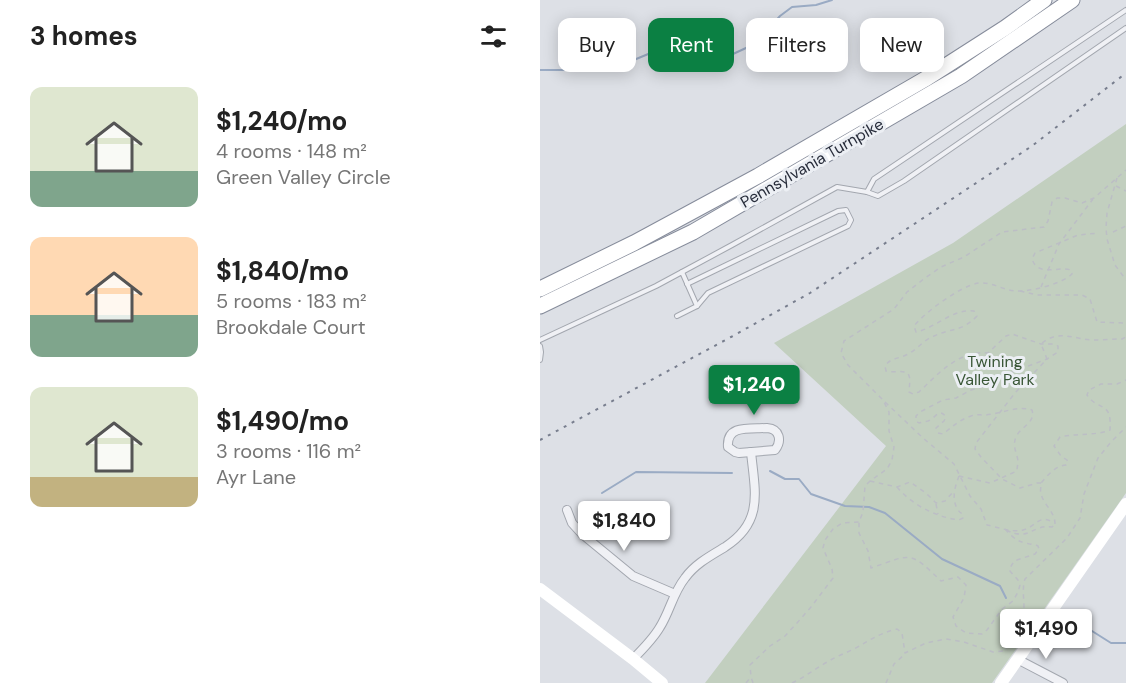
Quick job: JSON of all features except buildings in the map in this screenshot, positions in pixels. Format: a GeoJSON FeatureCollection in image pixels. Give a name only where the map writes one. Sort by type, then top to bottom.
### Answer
{"type":"FeatureCollection","features":[{"type":"Feature","properties":{"kind":"highway","name":"Pennsylvania Turnpike"},"geometry":{"type":"LineString","coordinates":[[540,289],[634,243],[758,176],[927,78],[1044,0]]}},
{"type":"Feature","properties":{"kind":"highway","name":"Pennsylvania Turnpike"},"geometry":{"type":"LineString","coordinates":[[540,306],[693,232],[961,76],[1072,0]]}},
{"type":"Feature","properties":{"kind":"street"},"geometry":{"type":"LineString","coordinates":[[767,428],[776,431],[780,441],[775,450],[751,452],[730,450],[727,442],[730,433],[735,430],[767,428]]}},
{"type":"Feature","properties":{"kind":"street"},"geometry":{"type":"LineString","coordinates":[[633,659],[653,638],[675,594],[690,572],[701,561],[730,543],[744,530],[751,519],[756,498],[751,452]]}},
{"type":"Feature","properties":{"kind":"street"},"geometry":{"type":"LineString","coordinates":[[1001,683],[1126,504]]}},
{"type":"Feature","properties":{"kind":"street"},"geometry":{"type":"LineString","coordinates":[[567,510],[572,523],[582,534],[633,576],[675,594]]}},
{"type":"Feature","properties":{"kind":"street"},"geometry":{"type":"LineString","coordinates":[[540,589],[662,683]]}},
{"type":"Feature","properties":{"kind":"street"},"geometry":{"type":"LineString","coordinates":[[1017,659],[1063,683]]}},
{"type":"Feature","properties":{"kind":"lane"},"geometry":{"type":"LineString","coordinates":[[867,192],[874,179],[1126,10]]}},
{"type":"Feature","properties":{"kind":"lane"},"geometry":{"type":"LineString","coordinates":[[540,340],[656,286],[837,187],[878,196],[904,181],[1126,28]]}},
{"type":"Feature","properties":{"kind":"lane"},"geometry":{"type":"LineString","coordinates":[[677,316],[697,306],[708,293],[848,226],[851,220],[846,210],[837,211],[687,284]]}},
{"type":"Feature","properties":{"kind":"lane"},"geometry":{"type":"LineString","coordinates":[[682,272],[697,306]]}},
{"type":"Feature","properties":{"kind":"lane"},"geometry":{"type":"LineString","coordinates":[[540,346],[540,360]]}},
{"type":"Feature","properties":{"kind":"path"},"geometry":{"type":"LineString","coordinates":[[1041,288],[1059,244],[1094,198],[1126,170]]}},
{"type":"Feature","properties":{"kind":"path"},"geometry":{"type":"LineString","coordinates":[[1118,177],[1107,213],[1107,239],[1115,265],[1126,280]]}},
{"type":"Feature","properties":{"kind":"path"},"geometry":{"type":"LineString","coordinates":[[1116,185],[1126,191]]}},
{"type":"Feature","properties":{"kind":"path"},"geometry":{"type":"LineString","coordinates":[[1055,524],[1052,527],[1039,527],[1028,534],[1017,535],[987,525],[981,509],[970,496],[954,464],[883,400],[848,365],[841,353],[844,341],[894,309],[907,292],[941,267],[964,256],[1002,232],[1044,227],[1048,221],[1052,202],[1057,198],[1082,203],[1094,198]]}},
{"type":"Feature","properties":{"kind":"path"},"geometry":{"type":"LineString","coordinates":[[1113,232],[1126,226]]}},
{"type":"Feature","properties":{"kind":"path"},"geometry":{"type":"LineString","coordinates":[[1016,291],[1041,288],[1068,279],[1072,274],[1071,270],[1066,268],[1043,270],[1034,265],[1032,259],[1035,254],[1078,235],[1099,233]]}},
{"type":"Feature","properties":{"kind":"path"},"geometry":{"type":"LineString","coordinates":[[959,476],[990,483],[1017,471],[1018,459],[1014,444],[1016,436],[1033,418],[1032,410],[1027,408],[985,415],[974,414],[958,422],[943,434],[938,433],[936,428],[946,417],[942,413],[919,423],[916,421],[916,416],[943,400],[956,398],[970,390],[987,386],[1007,374],[1047,359],[1058,352],[1058,346],[1041,344],[1012,334],[1006,336],[988,353],[978,352],[954,360],[919,392],[913,394],[909,392],[908,373],[886,370],[887,362],[906,355],[933,336],[969,325],[977,316],[974,311],[968,310],[916,332],[914,326],[921,318],[960,290],[979,283],[1037,295],[1082,295],[1090,299],[1097,322],[1126,325]]}},
{"type":"Feature","properties":{"kind":"path"},"geometry":{"type":"LineString","coordinates":[[1041,344],[1052,337],[1065,335],[1090,340],[1126,337]]}},
{"type":"Feature","properties":{"kind":"path"},"geometry":{"type":"LineString","coordinates":[[1041,344],[1047,359]]}},
{"type":"Feature","properties":{"kind":"path"},"geometry":{"type":"LineString","coordinates":[[1041,483],[1020,488],[1002,479],[981,458],[975,448],[976,443],[1015,393],[1047,359]]}},
{"type":"Feature","properties":{"kind":"path"},"geometry":{"type":"LineString","coordinates":[[1055,524],[1055,518],[1041,494],[1041,483],[1051,472],[1068,463],[1054,446],[1060,437],[1072,434],[1102,433],[1110,430],[1111,416],[1105,407],[1087,395],[1089,390],[1101,384],[1117,384],[1126,380]]}},
{"type":"Feature","properties":{"kind":"path"},"geometry":{"type":"LineString","coordinates":[[883,400],[889,412],[889,431],[894,447],[892,460],[886,469],[866,486],[864,512],[859,522],[859,533],[868,551],[871,568],[905,556],[915,558],[941,581],[958,577],[966,585],[964,598],[953,617],[956,626],[966,633],[982,634],[1002,609],[1013,601],[1018,592],[1020,585],[1018,580],[1009,570],[1014,561],[1035,554],[1039,549],[1036,544],[1020,543],[1005,530]]}},
{"type":"Feature","properties":{"kind":"path"},"geometry":{"type":"LineString","coordinates":[[886,683],[894,664],[905,653],[926,643],[946,639],[964,642],[993,652],[1004,651],[1013,640],[1021,623],[1024,611],[1025,579],[1067,538],[1080,518],[1084,494],[1098,458],[1126,427]]}},
{"type":"Feature","properties":{"kind":"path"},"geometry":{"type":"LineString","coordinates":[[936,503],[945,501],[953,491],[959,476]]}},
{"type":"Feature","properties":{"kind":"path"},"geometry":{"type":"LineString","coordinates":[[870,481],[897,487],[910,482],[936,503],[939,515]]}},
{"type":"Feature","properties":{"kind":"path"},"geometry":{"type":"LineString","coordinates":[[897,487],[904,496],[933,513],[959,520],[963,518],[962,513],[957,508],[953,491]]}},
{"type":"Feature","properties":{"kind":"path"},"geometry":{"type":"LineString","coordinates":[[1005,530],[1022,531],[1043,519],[1055,524]]}},
{"type":"Feature","properties":{"kind":"path"},"geometry":{"type":"LineString","coordinates":[[753,683],[750,665],[770,645],[785,636],[811,607],[832,578],[832,569],[823,548],[832,529],[842,523],[859,522]]}},
{"type":"Feature","properties":{"kind":"path"},"geometry":{"type":"LineString","coordinates":[[792,683],[884,632],[897,629],[902,633],[905,653]]}},
{"type":"Feature","properties":{"kind":"path"},"geometry":{"type":"LineString","coordinates":[[746,683],[751,677]]}},
{"type":"Feature","properties":{"kind":"green space","name":"Twining Valley Park"},"geometry":{"type":"Polygon","coordinates":[[[1126,124],[1126,493],[992,683],[705,683],[886,446],[774,343],[953,243],[1126,124]]]}},
{"type":"Feature","properties":{"kind":"waterway"},"geometry":{"type":"LineString","coordinates":[[540,70],[573,70],[598,58],[629,62],[653,52],[696,59],[733,54],[746,48],[765,33],[780,16],[792,7],[816,5],[832,0]]}},
{"type":"Feature","properties":{"kind":"waterway"},"geometry":{"type":"LineString","coordinates":[[770,471],[785,479],[799,479],[811,494],[845,506],[869,507],[885,513],[942,559],[1000,586],[1006,598]]}},
{"type":"Feature","properties":{"kind":"waterway"},"geometry":{"type":"LineString","coordinates":[[602,493],[636,472],[732,473]]}},
{"type":"Feature","properties":{"kind":"waterway"},"geometry":{"type":"LineString","coordinates":[[1059,613],[1072,630],[1092,631],[1111,643],[1126,643]]}},
{"type":"Feature","properties":{"kind":"railway"},"geometry":{"type":"LineString","coordinates":[[540,440],[810,293],[1032,146],[1126,73]]}}]}
